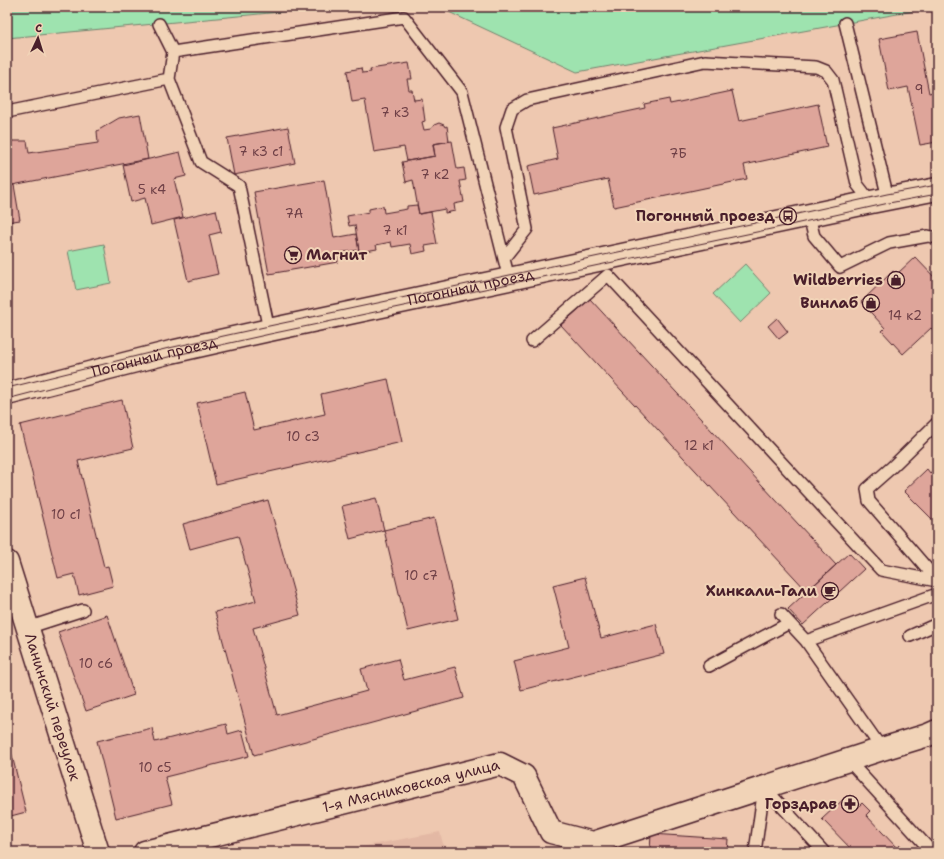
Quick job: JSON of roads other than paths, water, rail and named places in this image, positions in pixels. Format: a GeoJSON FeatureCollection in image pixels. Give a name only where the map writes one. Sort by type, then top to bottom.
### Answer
{"type":"FeatureCollection","features":[{"type":"Feature","properties":{"kind":"street","name":"Погонный проезд"},"geometry":{"type":"LineString","coordinates":[[7,394],[171,352],[270,330],[880,200],[937,190]]}},
{"type":"Feature","properties":{"kind":"street","name":"Ланинский переулок"},"geometry":{"type":"LineString","coordinates":[[7,562],[98,852]]}},
{"type":"Feature","properties":{"kind":"street","name":"1-я Мясниковская улица"},"geometry":{"type":"LineString","coordinates":[[145,852],[500,764],[524,776],[554,842],[593,843],[937,731]]}},
{"type":"Feature","properties":{"kind":"lane"},"geometry":{"type":"LineString","coordinates":[[172,52],[404,18],[462,92],[509,279]]}},
{"type":"Feature","properties":{"kind":"lane"},"geometry":{"type":"LineString","coordinates":[[845,23],[880,200]]}},
{"type":"Feature","properties":{"kind":"lane"},"geometry":{"type":"LineString","coordinates":[[159,24],[172,52],[169,79],[201,162],[239,186],[270,330]]}},
{"type":"Feature","properties":{"kind":"lane"},"geometry":{"type":"LineString","coordinates":[[504,258],[527,229],[506,127],[512,110],[527,100],[705,61],[816,67],[826,71],[833,80],[857,184],[880,200]]}},
{"type":"Feature","properties":{"kind":"lane"},"geometry":{"type":"LineString","coordinates":[[7,112],[169,79]]}},
{"type":"Feature","properties":{"kind":"lane"},"geometry":{"type":"LineString","coordinates":[[809,216],[814,236],[840,267],[889,243],[928,236],[937,238]]}},
{"type":"Feature","properties":{"kind":"lane"},"geometry":{"type":"LineString","coordinates":[[532,341],[608,276],[881,570],[937,580]]}},
{"type":"Feature","properties":{"kind":"lane"},"geometry":{"type":"LineString","coordinates":[[937,423],[867,489],[869,501],[937,580]]}},
{"type":"Feature","properties":{"kind":"lane"},"geometry":{"type":"LineString","coordinates":[[806,641],[937,594]]}},
{"type":"Feature","properties":{"kind":"lane"},"geometry":{"type":"LineString","coordinates":[[27,628],[83,610]]}},
{"type":"Feature","properties":{"kind":"lane"},"geometry":{"type":"LineString","coordinates":[[781,614],[806,641],[882,749]]}},
{"type":"Feature","properties":{"kind":"lane"},"geometry":{"type":"LineString","coordinates":[[709,666],[789,623]]}},
{"type":"Feature","properties":{"kind":"lane"},"geometry":{"type":"LineString","coordinates":[[910,636],[937,624]]}},
{"type":"Feature","properties":{"kind":"lane"},"geometry":{"type":"LineString","coordinates":[[848,760],[932,852]]}},
{"type":"Feature","properties":{"kind":"lane"},"geometry":{"type":"LineString","coordinates":[[755,852],[764,787]]}},
{"type":"Feature","properties":{"kind":"lane"},"geometry":{"type":"LineString","coordinates":[[764,787],[824,852]]}},
{"type":"Feature","properties":{"kind":"tram line"},"geometry":{"type":"LineString","coordinates":[[7,388],[169,348],[269,326],[887,194],[937,185]]}},
{"type":"Feature","properties":{"kind":"tram line"},"geometry":{"type":"LineString","coordinates":[[7,399],[172,356],[270,334],[937,194]]}},
{"type":"Feature","properties":{"kind":"place","name":"Погонный проезд"},"geometry":{"type":"Point","coordinates":[788,216]}},
{"type":"Feature","properties":{"kind":"place","name":"Магнит"},"geometry":{"type":"Point","coordinates":[293,255]}},
{"type":"Feature","properties":{"kind":"place","name":"Wildberries"},"geometry":{"type":"Point","coordinates":[896,280]}},
{"type":"Feature","properties":{"kind":"place","name":"Винлаб"},"geometry":{"type":"Point","coordinates":[871,303]}},
{"type":"Feature","properties":{"kind":"place","name":"Хинкали-Гали"},"geometry":{"type":"Point","coordinates":[830,591]}},
{"type":"Feature","properties":{"kind":"place","name":"Горздрав"},"geometry":{"type":"Point","coordinates":[850,804]}}]}
